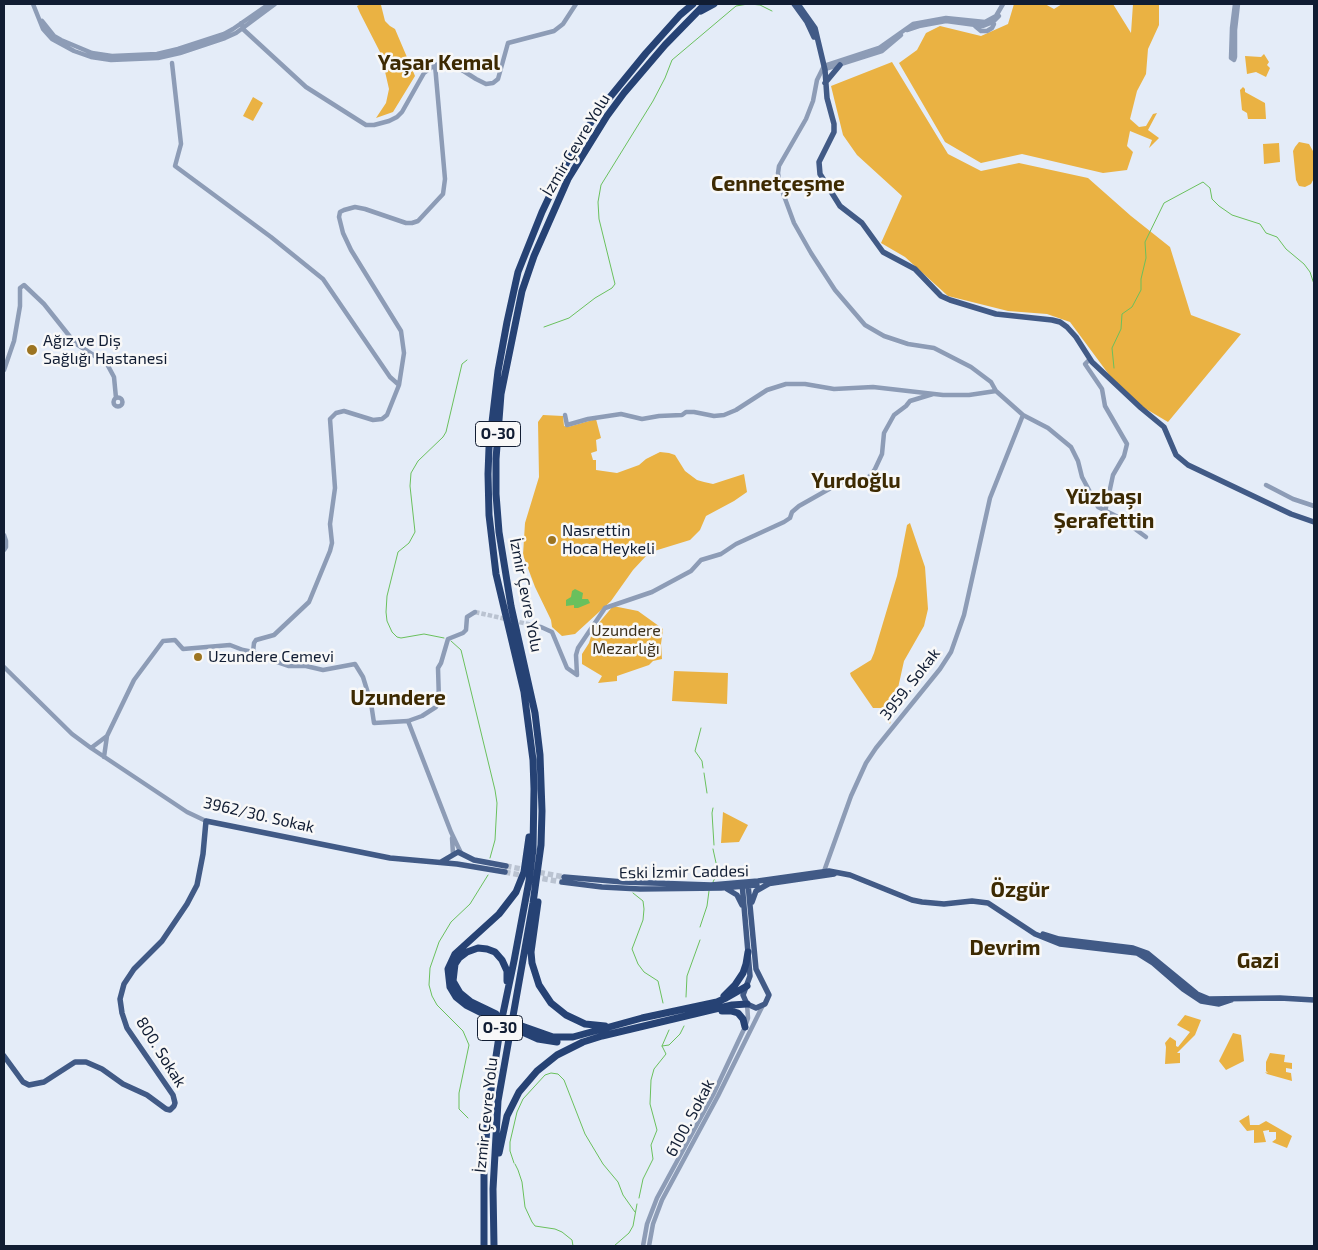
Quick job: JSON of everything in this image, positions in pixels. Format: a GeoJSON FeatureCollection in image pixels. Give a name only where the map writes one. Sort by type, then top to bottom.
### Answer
{"type":"FeatureCollection","features":[{"type":"Feature","properties":{"kind":"highway","name":"İzmir Çevre Yolu"},"geometry":{"type":"LineString","coordinates":[[484,1246],[485,1137],[497,1019],[514,961],[529,881],[533,849],[534,813],[533,760],[524,692],[496,574],[489,515],[489,448],[493,402],[504,336],[518,272],[542,212],[560,174],[593,119],[606,102],[646,53],[692,4]]}},
{"type":"Feature","properties":{"kind":"highway","name":"İzmir Çevre Yolu"},"geometry":{"type":"LineString","coordinates":[[494,1245],[493,1171],[498,1101],[539,863],[542,811],[540,755],[535,713],[504,572],[496,494],[499,411],[522,291],[534,256],[568,179],[607,116],[624,93],[665,45],[705,4]]}},
{"type":"Feature","properties":{"kind":"highway"},"geometry":{"type":"LineString","coordinates":[[694,15],[714,4]]}},
{"type":"Feature","properties":{"kind":"highway"},"geometry":{"type":"LineString","coordinates":[[497,1019],[466,1005],[456,997],[450,987],[448,969],[455,954],[500,914],[516,892],[524,872],[530,822],[534,813]]}},
{"type":"Feature","properties":{"kind":"highway"},"geometry":{"type":"LineString","coordinates":[[539,863],[538,900],[531,952],[532,963],[539,985],[558,1010],[585,1024],[606,1026],[628,1022]]}},
{"type":"Feature","properties":{"kind":"highway"},"geometry":{"type":"LineString","coordinates":[[478,948],[487,949],[498,954],[504,963],[507,978],[497,1019],[466,998],[455,985],[453,972],[455,964],[467,952],[478,948]]}},
{"type":"Feature","properties":{"kind":"highway"},"geometry":{"type":"LineString","coordinates":[[710,1003],[728,992],[738,981],[745,968],[748,952]]}},
{"type":"Feature","properties":{"kind":"highway"},"geometry":{"type":"LineString","coordinates":[[747,986],[726,998],[710,1003],[582,1035],[564,1037],[519,1028],[538,1038],[558,1042],[602,1036],[732,1005],[747,1004]]}},
{"type":"Feature","properties":{"kind":"highway"},"geometry":{"type":"LineString","coordinates":[[706,1011],[728,1010],[736,1012],[743,1019],[745,1026]]}},
{"type":"Feature","properties":{"kind":"highway"},"geometry":{"type":"LineString","coordinates":[[494,1245],[499,1146],[503,1127],[512,1104],[527,1081],[546,1063],[574,1046],[602,1036]]}},
{"type":"Feature","properties":{"kind":"main road"},"geometry":{"type":"LineString","coordinates":[[794,4],[812,32],[823,69]]}},
{"type":"Feature","properties":{"kind":"main road"},"geometry":{"type":"LineString","coordinates":[[798,4],[815,28],[827,98],[834,124],[834,132],[819,162],[820,174],[840,206],[862,223],[883,252],[914,269],[941,296],[950,300],[996,314],[1060,322],[1076,337],[1090,359],[1141,408],[1164,427],[1176,455],[1188,465],[1291,514],[1314,522]]}},
{"type":"Feature","properties":{"kind":"main road"},"geometry":{"type":"LineString","coordinates":[[825,80],[840,65]]}},
{"type":"Feature","properties":{"kind":"main road","name":"3962/30. Sokak"},"geometry":{"type":"LineString","coordinates":[[206,820],[390,858],[505,869],[474,860],[461,853]]}},
{"type":"Feature","properties":{"kind":"main road","name":"800. Sokak"},"geometry":{"type":"LineString","coordinates":[[4,1056],[23,1082],[29,1085],[44,1082],[75,1062],[86,1062],[102,1069],[123,1084],[148,1095],[166,1109],[172,1109],[175,1103],[173,1095],[127,1028],[120,998],[124,984],[134,969],[162,941],[187,904],[196,885],[202,859],[206,820]]}},
{"type":"Feature","properties":{"kind":"main road"},"geometry":{"type":"LineString","coordinates":[[439,863],[452,854],[456,852],[461,853],[463,860],[457,864],[452,860],[452,854]]}},
{"type":"Feature","properties":{"kind":"main road","name":"Eski İzmir Caddesi"},"geometry":{"type":"LineString","coordinates":[[823,873],[745,884],[725,888],[640,889],[602,887],[563,879],[711,885],[745,884],[770,883],[823,873],[829,871],[850,875],[912,900],[944,904],[972,901],[988,904],[1032,931],[1060,939],[1134,948],[1147,953],[1197,994],[1209,999],[1280,998],[1314,1000]]}},
{"type":"Feature","properties":{"kind":"main road"},"geometry":{"type":"LineString","coordinates":[[750,907],[756,891],[770,883]]}},
{"type":"Feature","properties":{"kind":"main road","name":"6100. Sokak"},"geometry":{"type":"LineString","coordinates":[[745,884],[750,907],[756,970],[768,995],[768,1000],[763,1005]]}},
{"type":"Feature","properties":{"kind":"main road","name":"6100. Sokak"},"geometry":{"type":"LineString","coordinates":[[745,884],[744,912],[750,976],[744,995],[747,1004]]}},
{"type":"Feature","properties":{"kind":"main road"},"geometry":{"type":"LineString","coordinates":[[725,888],[737,895],[744,912]]}},
{"type":"Feature","properties":{"kind":"main road"},"geometry":{"type":"LineString","coordinates":[[747,986],[754,982],[763,984]]}},
{"type":"Feature","properties":{"kind":"main road"},"geometry":{"type":"LineString","coordinates":[[1280,998],[1294,1002],[1314,1004]]}},
{"type":"Feature","properties":{"kind":"main road"},"geometry":{"type":"LineString","coordinates":[[747,1004],[756,1008],[763,1005]]}},
{"type":"Feature","properties":{"kind":"street"},"geometry":{"type":"LineString","coordinates":[[33,4],[39,18],[54,36],[92,53],[112,56],[158,54],[224,34],[275,4]]}},
{"type":"Feature","properties":{"kind":"street"},"geometry":{"type":"LineString","coordinates":[[242,25],[269,4]]}},
{"type":"Feature","properties":{"kind":"street"},"geometry":{"type":"LineString","coordinates":[[242,25],[244,30],[306,87],[366,125],[374,125],[397,117],[402,112],[424,73],[435,65],[444,62],[450,63],[486,84],[493,83],[498,79],[508,43],[554,31],[563,24],[576,4]]}},
{"type":"Feature","properties":{"kind":"street"},"geometry":{"type":"LineString","coordinates":[[985,22],[996,16],[1004,4]]}},
{"type":"Feature","properties":{"kind":"street"},"geometry":{"type":"LineString","coordinates":[[823,69],[882,50],[907,30],[919,26],[946,21],[975,26],[987,25],[1001,14],[1004,4]]}},
{"type":"Feature","properties":{"kind":"street"},"geometry":{"type":"LineString","coordinates":[[1234,56],[1232,28],[1237,4]]}},
{"type":"Feature","properties":{"kind":"street"},"geometry":{"type":"LineString","coordinates":[[823,69],[883,46],[913,24],[946,18],[993,22]]}},
{"type":"Feature","properties":{"kind":"street"},"geometry":{"type":"LineString","coordinates":[[172,63],[181,144],[175,166],[271,237],[323,279],[390,377],[399,385]]}},
{"type":"Feature","properties":{"kind":"street"},"geometry":{"type":"LineString","coordinates":[[253,652],[256,640],[274,635],[309,602],[330,551],[332,543],[330,524],[336,488],[330,419],[336,413],[344,411],[372,420],[382,418],[387,415],[399,385],[404,353],[401,331],[351,250],[343,233],[339,217],[340,212],[355,207],[406,223],[412,223],[418,221],[443,194],[445,179],[435,65]]}},
{"type":"Feature","properties":{"kind":"street"},"geometry":{"type":"LineString","coordinates":[[823,69],[806,119],[779,166],[778,173],[782,192],[804,240],[835,290],[865,325],[884,336],[908,344],[934,348],[971,367],[991,382],[996,391],[1024,414],[1048,428],[1071,446],[1078,461],[1082,477],[1098,507],[1120,518],[1146,537]]}},
{"type":"Feature","properties":{"kind":"street"},"geometry":{"type":"LineString","coordinates":[[4,370],[14,341],[20,306],[20,288],[24,285],[44,304],[75,342],[108,364],[114,378],[117,396]]}},
{"type":"Feature","properties":{"kind":"street"},"geometry":{"type":"LineString","coordinates":[[1090,359],[1085,364],[1102,389],[1106,406],[1127,444],[1124,456],[1113,475],[1105,512]]}},
{"type":"Feature","properties":{"kind":"street"},"geometry":{"type":"LineString","coordinates":[[565,414],[567,425],[588,419],[621,414],[642,419],[682,415],[686,412],[714,416],[724,415],[736,410],[767,390],[786,384],[804,384],[834,389],[873,387],[933,394],[969,395],[996,391]]}},
{"type":"Feature","properties":{"kind":"street"},"geometry":{"type":"LineString","coordinates":[[540,627],[552,632],[567,668],[577,675],[576,655],[578,648],[605,608],[652,592],[691,571],[701,560],[721,554],[736,544],[784,522],[790,518],[792,512],[799,506],[838,484],[848,480],[863,480],[870,476],[882,454],[884,433],[894,415],[910,401],[933,394]]}},
{"type":"Feature","properties":{"kind":"street","name":"3959. Sokak"},"geometry":{"type":"LineString","coordinates":[[823,873],[851,796],[866,763],[940,669],[951,652],[964,614],[992,492],[1024,414]]}},
{"type":"Feature","properties":{"kind":"street"},"geometry":{"type":"LineString","coordinates":[[1266,484],[1292,500],[1314,506]]}},
{"type":"Feature","properties":{"kind":"street"},"geometry":{"type":"LineString","coordinates":[[4,535],[6,541],[4,550]]}},
{"type":"Feature","properties":{"kind":"street"},"geometry":{"type":"LineString","coordinates":[[104,757],[107,736],[134,680],[163,641],[175,640],[184,649],[230,645],[289,666],[306,666],[323,670],[355,664],[363,677],[371,703],[374,723],[408,721],[422,716],[436,707],[439,701],[438,668],[448,639],[466,630],[467,617],[475,612]]}},
{"type":"Feature","properties":{"kind":"street","name":"3962/30. Sokak"},"geometry":{"type":"LineString","coordinates":[[4,667],[72,734],[186,812],[206,820]]}},
{"type":"Feature","properties":{"kind":"street"},"geometry":{"type":"LineString","coordinates":[[408,721],[461,853]]}},
{"type":"Feature","properties":{"kind":"street"},"geometry":{"type":"LineString","coordinates":[[91,748],[107,736]]}},
{"type":"Feature","properties":{"kind":"street"},"geometry":{"type":"LineString","coordinates":[[451,832],[452,854]]}},
{"type":"Feature","properties":{"kind":"street","name":"6100. Sokak"},"geometry":{"type":"LineString","coordinates":[[643,1246],[662,1200],[714,1095],[745,1026],[748,1018],[747,1004]]}},
{"type":"Feature","properties":{"kind":"street","name":"6100. Sokak"},"geometry":{"type":"LineString","coordinates":[[702,1119],[763,1005]]}},
{"type":"Feature","properties":{"kind":"street","name":"6100. Sokak"},"geometry":{"type":"LineString","coordinates":[[649,1232],[649,1246]]}},
{"type":"Feature","properties":{"kind":"green space"},"geometry":{"type":"Polygon","coordinates":[[[1014,4],[1045,4],[1054,9],[1062,4],[1113,4],[1131,33],[1133,4],[1159,4],[1159,25],[1148,49],[1146,74],[1137,91],[1130,119],[1139,127],[1146,126],[1153,114],[1157,113],[1148,130],[1159,138],[1149,148],[1152,140],[1130,131],[1127,146],[1133,152],[1127,170],[1103,173],[1022,154],[981,163],[945,142],[899,63],[917,50],[926,33],[940,26],[981,36],[1008,24],[1014,4]]]}},
{"type":"Feature","properties":{"kind":"green space"},"geometry":{"type":"Polygon","coordinates":[[[381,5],[385,21],[395,29],[415,76],[393,112],[376,118],[386,103],[389,89],[381,54],[360,13],[357,6],[381,5]]]}},
{"type":"Feature","properties":{"kind":"green space"},"geometry":{"type":"Polygon","coordinates":[[[1264,54],[1269,62],[1267,65],[1270,68],[1266,77],[1256,72],[1247,74],[1245,56],[1261,57],[1264,54]]]}},
{"type":"Feature","properties":{"kind":"green space"},"geometry":{"type":"Polygon","coordinates":[[[892,62],[948,154],[981,171],[1019,163],[1088,178],[1170,247],[1191,315],[1241,334],[1168,422],[1141,406],[1110,376],[1070,322],[1047,314],[1008,311],[948,296],[905,257],[881,243],[902,196],[857,155],[843,135],[831,86],[892,62]]]}},
{"type":"Feature","properties":{"kind":"green space"},"geometry":{"type":"Polygon","coordinates":[[[1243,87],[1245,92],[1265,103],[1266,119],[1248,119],[1247,113],[1242,110],[1240,90],[1243,87]]]}},
{"type":"Feature","properties":{"kind":"green space"},"geometry":{"type":"Polygon","coordinates":[[[253,97],[263,103],[253,121],[243,116],[253,97]]]}},
{"type":"Feature","properties":{"kind":"green space"},"geometry":{"type":"Polygon","coordinates":[[[1299,142],[1309,144],[1313,151],[1314,178],[1311,184],[1305,187],[1299,186],[1296,180],[1293,151],[1299,142]]]}},
{"type":"Feature","properties":{"kind":"green space"},"geometry":{"type":"Polygon","coordinates":[[[1279,143],[1280,162],[1264,164],[1263,144],[1279,143]]]}},
{"type":"Feature","properties":{"kind":"green space"},"geometry":{"type":"Polygon","coordinates":[[[543,415],[563,416],[564,426],[568,427],[596,419],[601,438],[596,440],[597,451],[591,453],[593,460],[596,460],[596,470],[617,473],[639,465],[660,452],[669,453],[675,455],[685,471],[697,480],[704,482],[713,484],[744,474],[747,492],[706,516],[700,530],[690,540],[651,552],[647,555],[633,570],[611,601],[575,634],[562,636],[552,627],[551,620],[535,587],[523,555],[525,523],[539,477],[538,422],[543,415]]]}},
{"type":"Feature","properties":{"kind":"green space"},"geometry":{"type":"Polygon","coordinates":[[[910,523],[925,567],[928,609],[924,626],[904,661],[890,724],[882,708],[873,708],[850,673],[871,660],[874,653],[897,576],[907,525],[910,523]]]}},
{"type":"Feature","properties":{"kind":"green space","name":"Uzundere Mezarlığı"},"geometry":{"type":"Polygon","coordinates":[[[613,606],[638,611],[663,629],[662,659],[617,676],[617,681],[598,683],[602,676],[582,664],[582,654],[589,643],[593,630],[613,606]]]}},
{"type":"Feature","properties":{"kind":"green space"},"geometry":{"type":"Polygon","coordinates":[[[674,671],[728,673],[727,704],[672,701],[674,671]]]}},
{"type":"Feature","properties":{"kind":"green space"},"geometry":{"type":"Polygon","coordinates":[[[723,812],[748,825],[739,842],[721,843],[723,812]]]}},
{"type":"Feature","properties":{"kind":"green space"},"geometry":{"type":"Polygon","coordinates":[[[1185,1015],[1201,1020],[1195,1035],[1177,1053],[1180,1053],[1180,1063],[1165,1064],[1165,1043],[1170,1037],[1176,1041],[1176,1046],[1178,1047],[1190,1032],[1177,1025],[1185,1015]]]}},
{"type":"Feature","properties":{"kind":"green space"},"geometry":{"type":"Polygon","coordinates":[[[1233,1033],[1241,1035],[1244,1061],[1226,1070],[1219,1061],[1233,1033]]]}},
{"type":"Feature","properties":{"kind":"green space"},"geometry":{"type":"Polygon","coordinates":[[[1270,1053],[1285,1055],[1284,1062],[1292,1063],[1292,1069],[1286,1068],[1286,1072],[1291,1073],[1292,1081],[1267,1074],[1265,1072],[1268,1073],[1266,1071],[1266,1062],[1270,1053]]]}},
{"type":"Feature","properties":{"kind":"green space"},"geometry":{"type":"Polygon","coordinates":[[[1249,1115],[1250,1125],[1259,1125],[1266,1121],[1292,1136],[1287,1148],[1272,1142],[1276,1139],[1276,1132],[1269,1132],[1269,1130],[1263,1131],[1266,1142],[1254,1143],[1254,1130],[1247,1131],[1239,1121],[1249,1115]]]}},
{"type":"Feature","properties":{"kind":"shaded area"},"geometry":{"type":"Polygon","coordinates":[[[575,589],[583,593],[582,599],[588,599],[590,603],[578,608],[574,608],[574,605],[566,606],[566,600],[571,597],[572,591],[575,589]]]}},
{"type":"Feature","properties":{"kind":"waterway"},"geometry":{"type":"LineString","coordinates":[[544,327],[569,318],[615,284],[599,219],[598,202],[601,185],[653,101],[672,60],[736,6],[748,4]]}},
{"type":"Feature","properties":{"kind":"waterway"},"geometry":{"type":"LineString","coordinates":[[750,4],[760,5],[772,11]]}},
{"type":"Feature","properties":{"kind":"waterway"},"geometry":{"type":"LineString","coordinates":[[1114,368],[1112,348],[1121,329],[1122,314],[1132,307],[1141,290],[1141,279],[1146,258],[1145,242],[1164,203],[1203,182],[1210,188],[1212,199],[1219,206],[1232,215],[1260,224],[1266,233],[1277,237],[1286,249],[1304,264],[1310,272],[1314,284]]}},
{"type":"Feature","properties":{"kind":"waterway"},"geometry":{"type":"LineString","coordinates":[[444,638],[424,634],[397,637],[392,632],[387,621],[387,596],[398,552],[409,543],[415,532],[410,486],[411,473],[418,461],[446,432],[462,364],[467,360]]}},
{"type":"Feature","properties":{"kind":"waterway"},"geometry":{"type":"LineString","coordinates":[[451,641],[461,650],[495,790],[497,803],[495,840],[490,858]]}},
{"type":"Feature","properties":{"kind":"waterway"},"geometry":{"type":"LineString","coordinates":[[701,728],[695,751],[702,761],[703,768]]}},
{"type":"Feature","properties":{"kind":"waterway"},"geometry":{"type":"LineString","coordinates":[[704,773],[707,793]]}},
{"type":"Feature","properties":{"kind":"waterway"},"geometry":{"type":"LineString","coordinates":[[713,808],[714,845]]}},
{"type":"Feature","properties":{"kind":"waterway"},"geometry":{"type":"LineString","coordinates":[[713,849],[718,872],[713,882]]}},
{"type":"Feature","properties":{"kind":"waterway"},"geometry":{"type":"LineString","coordinates":[[468,1118],[459,1109],[459,1093],[469,1045],[463,1031],[437,1005],[432,996],[429,985],[430,968],[439,942],[451,922],[470,904],[488,875]]}},
{"type":"Feature","properties":{"kind":"waterway"},"geometry":{"type":"LineString","coordinates":[[700,927],[707,906],[709,891]]}},
{"type":"Feature","properties":{"kind":"waterway"},"geometry":{"type":"LineString","coordinates":[[633,893],[643,901],[644,909],[643,920],[632,949],[638,964],[644,972],[658,981],[663,1003]]}},
{"type":"Feature","properties":{"kind":"waterway"},"geometry":{"type":"LineString","coordinates":[[686,997],[687,976],[700,940]]}},
{"type":"Feature","properties":{"kind":"waterway"},"geometry":{"type":"LineString","coordinates":[[662,1046],[669,1045],[680,1034],[684,1026]]}},
{"type":"Feature","properties":{"kind":"waterway"},"geometry":{"type":"LineString","coordinates":[[639,1198],[643,1179],[653,1159],[651,1145],[657,1130],[650,1104],[651,1080],[654,1069],[666,1054],[662,1046],[669,1030]]}},
{"type":"Feature","properties":{"kind":"waterway"},"geometry":{"type":"LineString","coordinates":[[514,1163],[510,1151],[510,1142],[517,1112],[523,1099],[545,1075],[551,1073],[558,1074],[564,1080],[585,1134],[603,1164],[618,1182],[623,1195],[635,1212]]}},
{"type":"Feature","properties":{"kind":"waterway"},"geometry":{"type":"LineString","coordinates":[[515,1164],[522,1182],[525,1207],[532,1222],[535,1226],[562,1232],[572,1240],[573,1246]]}},
{"type":"Feature","properties":{"kind":"waterway"},"geometry":{"type":"LineString","coordinates":[[614,1246],[629,1233],[633,1226],[637,1204]]}},
{"type":"Feature","properties":{"kind":"tunnel"},"geometry":{"type":"LineString","coordinates":[[475,612],[541,627]]}},
{"type":"Feature","properties":{"kind":"tunnel"},"geometry":{"type":"LineString","coordinates":[[506,866],[564,877]]}},
{"type":"Feature","properties":{"kind":"tunnel"},"geometry":{"type":"LineString","coordinates":[[505,872],[525,876]]}},
{"type":"Feature","properties":{"kind":"tunnel"},"geometry":{"type":"LineString","coordinates":[[534,877],[562,882]]}},
{"type":"Feature","properties":{"kind":"place","name":"Ağız ve Diş Sağlığı Hastanesi"},"geometry":{"type":"Point","coordinates":[32,350]}},
{"type":"Feature","properties":{"kind":"place","name":"Nasrettin Hoca Heykeli"},"geometry":{"type":"Point","coordinates":[552,540]}},
{"type":"Feature","properties":{"kind":"place","name":"Uzundere Cemevi"},"geometry":{"type":"Point","coordinates":[198,657]}},
{"type":"Feature","properties":{"kind":"district","name":"Yaşar Kemal"},"geometry":{"type":"Point","coordinates":[439,63]}},
{"type":"Feature","properties":{"kind":"district","name":"Cennetçeşme"},"geometry":{"type":"Point","coordinates":[778,184]}},
{"type":"Feature","properties":{"kind":"district","name":"Yurdoğlu"},"geometry":{"type":"Point","coordinates":[856,481]}},
{"type":"Feature","properties":{"kind":"district","name":"Yüzbaşı Şerafettin"},"geometry":{"type":"Point","coordinates":[1104,509]}},
{"type":"Feature","properties":{"kind":"district","name":"Uzundere"},"geometry":{"type":"Point","coordinates":[398,698]}},
{"type":"Feature","properties":{"kind":"district","name":"Özgür"},"geometry":{"type":"Point","coordinates":[1020,890]}},
{"type":"Feature","properties":{"kind":"district","name":"Devrim"},"geometry":{"type":"Point","coordinates":[1005,948]}},
{"type":"Feature","properties":{"kind":"district","name":"Gazi"},"geometry":{"type":"Point","coordinates":[1258,961]}}]}
